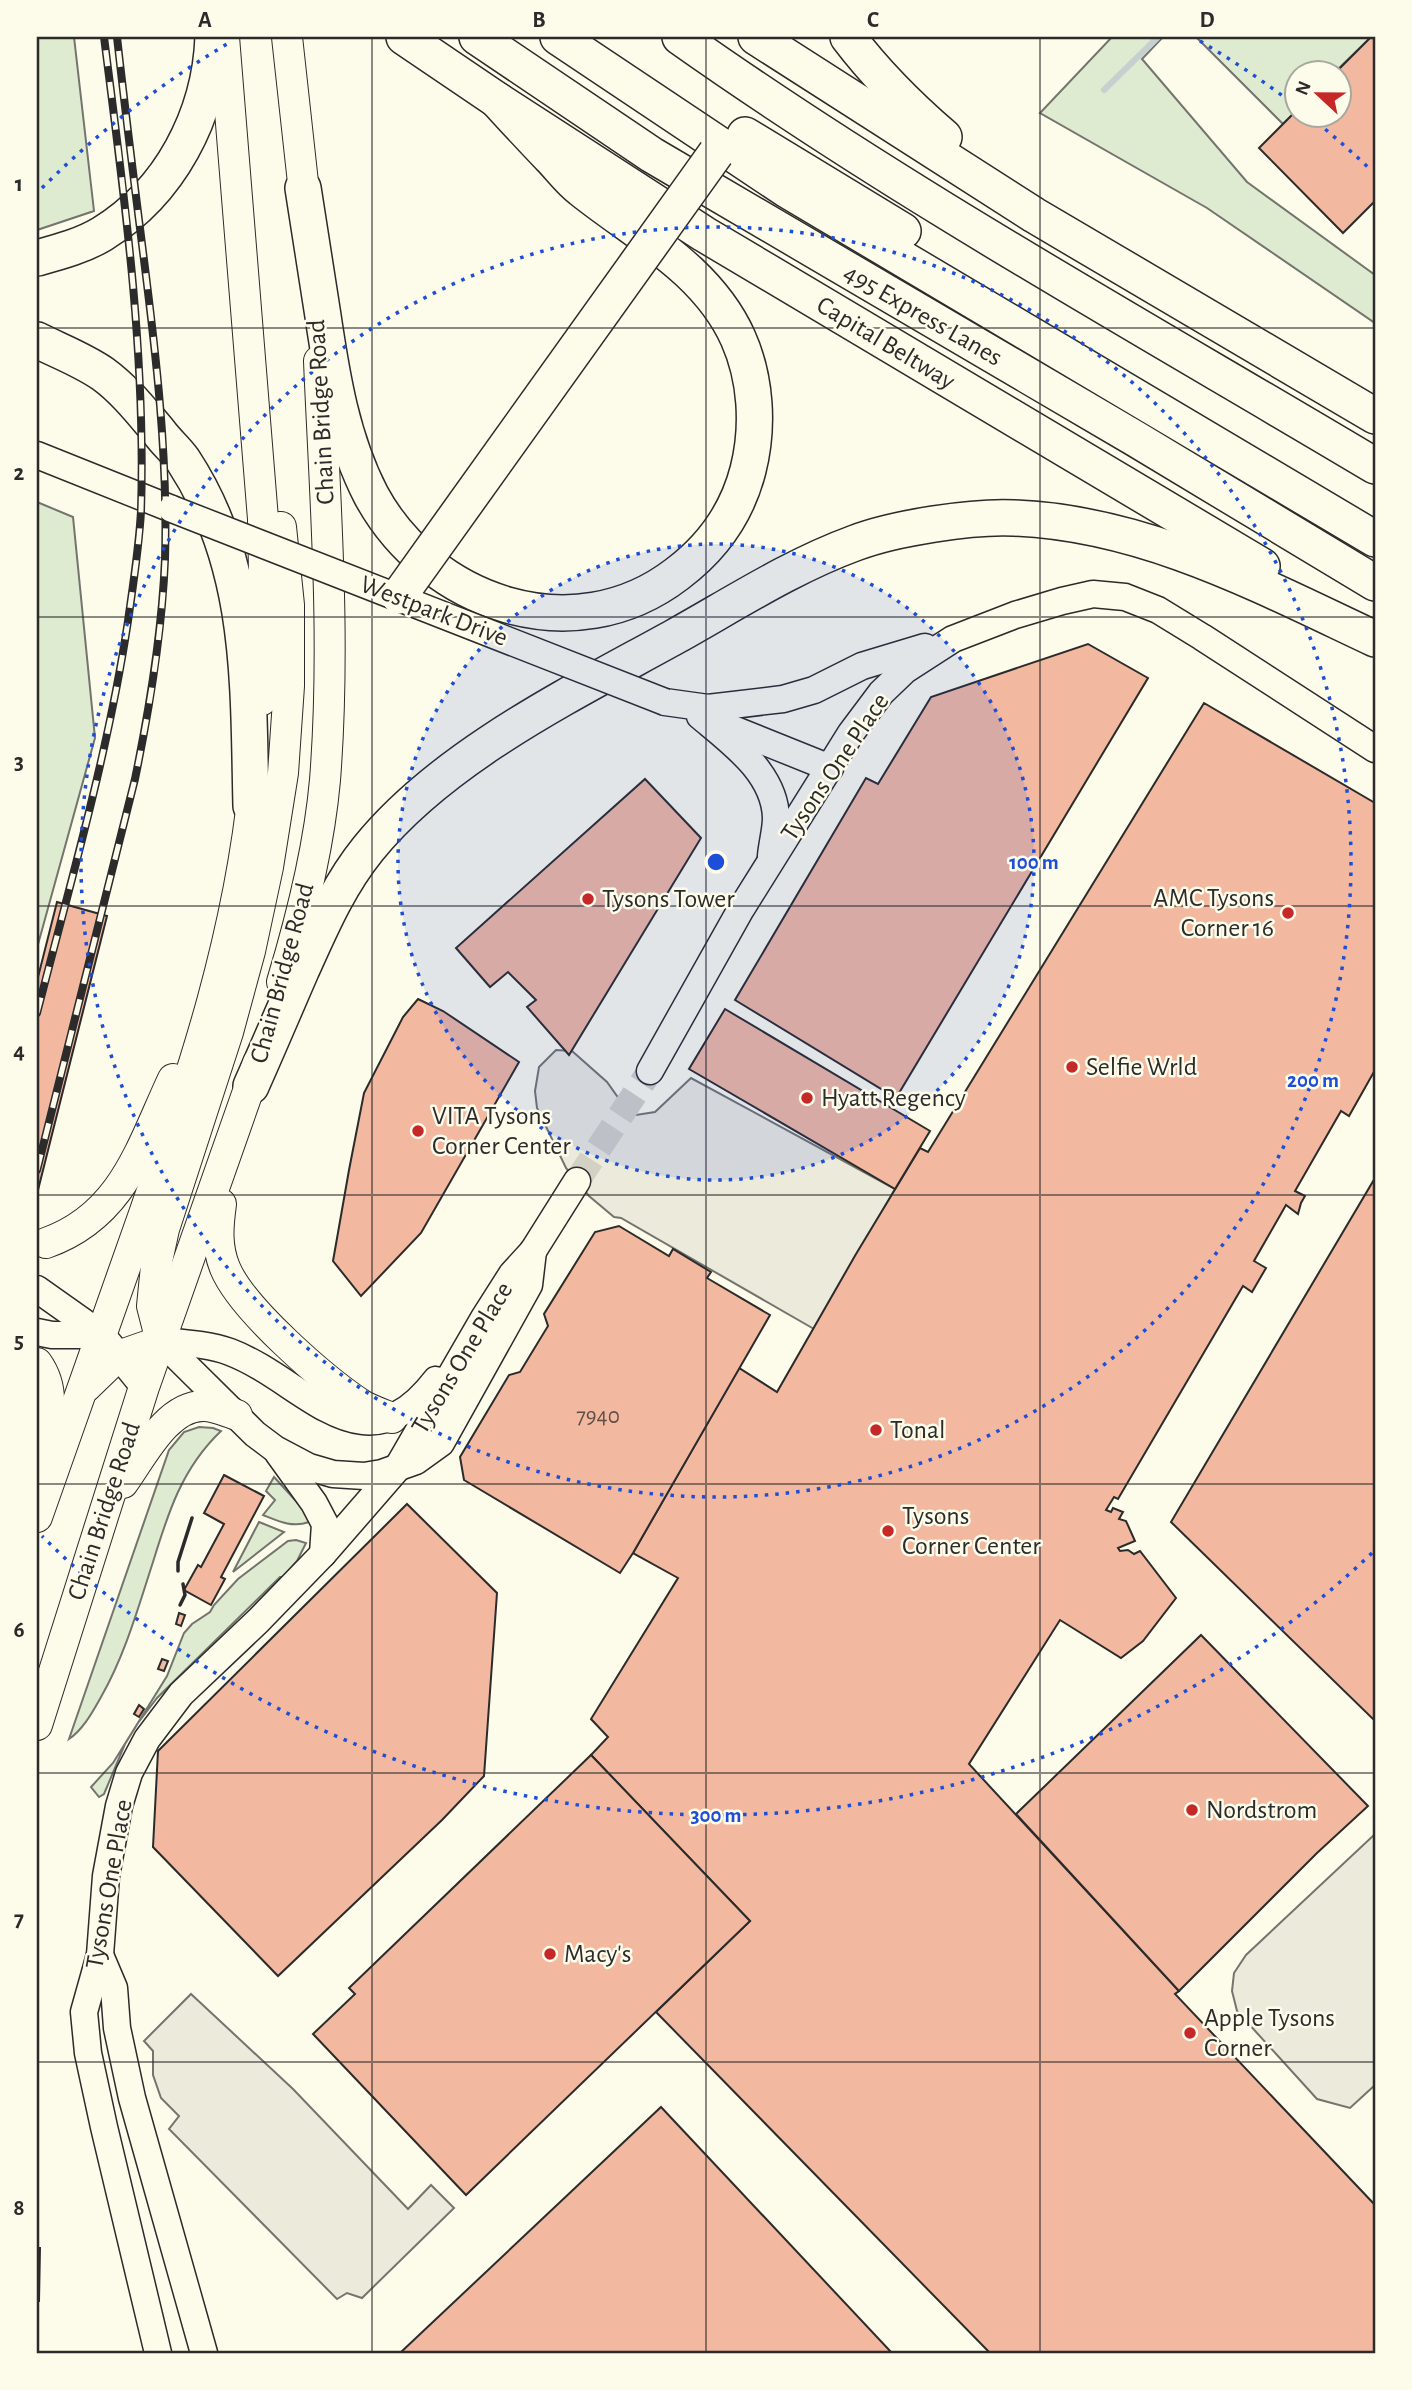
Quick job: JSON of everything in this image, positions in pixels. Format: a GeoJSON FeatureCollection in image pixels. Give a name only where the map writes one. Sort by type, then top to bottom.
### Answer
{"type":"FeatureCollection","features":[{"type":"Feature","properties":{"kind":"highway"},"geometry":{"type":"LineString","coordinates":[[37,258],[72,248],[111,228],[149,195],[172,167],[199,113],[208,79],[213,37]]}},
{"type":"Feature","properties":{"kind":"highway","name":"Capital Beltway"},"geometry":{"type":"LineString","coordinates":[[404,37],[716,241],[1089,461],[1375,637]]}},
{"type":"Feature","properties":{"kind":"highway","name":"495 Express Lanes"},"geometry":{"type":"LineString","coordinates":[[477,37],[674,168],[1136,439],[1375,583]]}},
{"type":"Feature","properties":{"kind":"highway"},"geometry":{"type":"LineString","coordinates":[[558,37],[724,142],[1375,512]]}},
{"type":"Feature","properties":{"kind":"highway"},"geometry":{"type":"LineString","coordinates":[[601,37],[724,142],[799,197],[1375,539]]}},
{"type":"Feature","properties":{"kind":"highway"},"geometry":{"type":"LineString","coordinates":[[680,37],[972,226],[1375,466]]}},
{"type":"Feature","properties":{"kind":"highway"},"geometry":{"type":"LineString","coordinates":[[757,37],[1034,215],[1375,416]]}},
{"type":"Feature","properties":{"kind":"highway"},"geometry":{"type":"LineString","coordinates":[[848,37],[908,106],[1034,215]]}},
{"type":"Feature","properties":{"kind":"highway"},"geometry":{"type":"LineString","coordinates":[[303,188],[331,366],[343,423],[355,461],[372,495],[389,524],[410,549],[433,569],[471,592],[548,614],[587,611],[620,604],[659,588],[700,557],[730,517],[743,487],[754,446],[754,401],[747,361],[737,336],[712,295],[688,270],[578,187],[497,100]]}},
{"type":"Feature","properties":{"kind":"highway"},"geometry":{"type":"LineString","coordinates":[[399,596],[724,142]]}},
{"type":"Feature","properties":{"kind":"highway"},"geometry":{"type":"LineString","coordinates":[[37,340],[103,374],[134,402],[182,458],[211,508],[230,559],[238,594],[248,673],[251,806]]}},
{"type":"Feature","properties":{"kind":"highway"},"geometry":{"type":"LineString","coordinates":[[251,1086],[329,909],[367,850],[399,815],[442,777],[531,717],[799,566],[859,541],[924,526],[1012,517],[1064,524],[1149,542],[1191,555],[1375,637]]}},
{"type":"Feature","properties":{"kind":"main road"},"geometry":{"type":"LineString","coordinates":[[111,1345],[217,987],[236,901],[251,806],[261,707],[265,626],[259,466],[224,37]]}},
{"type":"Feature","properties":{"kind":"main road","name":"Chain Bridge Road"},"geometry":{"type":"LineString","coordinates":[[37,1725],[144,1387],[251,1086],[303,914],[324,781],[331,592],[317,316],[288,37]]}},
{"type":"Feature","properties":{"kind":"main road"},"geometry":{"type":"LineString","coordinates":[[111,1345],[161,1340],[152,1306],[156,1266],[164,1229],[228,1032],[250,951],[268,867],[283,773],[289,686],[289,605],[281,524],[259,466]]}},
{"type":"Feature","properties":{"kind":"main road"},"geometry":{"type":"LineString","coordinates":[[46,1243],[64,1237],[90,1220],[109,1202],[125,1180],[217,987]]}},
{"type":"Feature","properties":{"kind":"main road"},"geometry":{"type":"LineString","coordinates":[[232,1140],[217,1239],[226,1269],[248,1304],[299,1355],[364,1406],[392,1418]]}},
{"type":"Feature","properties":{"kind":"main road"},"geometry":{"type":"LineString","coordinates":[[37,1517],[80,1394],[111,1345],[137,1318],[170,1293],[187,1269]]}},
{"type":"Feature","properties":{"kind":"main road"},"geometry":{"type":"LineString","coordinates":[[37,1363],[45,1375],[51,1405],[37,1475]]}},
{"type":"Feature","properties":{"kind":"main road"},"geometry":{"type":"LineString","coordinates":[[106,1505],[159,1429],[182,1412],[204,1405],[236,1415]]}},
{"type":"Feature","properties":{"kind":"street","name":"Westpark Drive"},"geometry":{"type":"LineString","coordinates":[[37,455],[830,768]]}},
{"type":"Feature","properties":{"kind":"street","name":"Tysons One Place"},"geometry":{"type":"LineString","coordinates":[[650,1071],[741,909],[851,733],[881,693],[905,670],[953,639],[1015,615],[1062,601],[1093,594],[1125,597],[1158,610],[1202,636],[1375,749]]}},
{"type":"Feature","properties":{"kind":"street"},"geometry":{"type":"LineString","coordinates":[[664,702],[708,708],[783,699],[814,690],[862,666],[953,639]]}},
{"type":"Feature","properties":{"kind":"street"},"geometry":{"type":"LineString","coordinates":[[700,716],[737,747],[768,785],[776,816],[769,866]]}},
{"type":"Feature","properties":{"kind":"street","name":"Tysons One Place"},"geometry":{"type":"LineString","coordinates":[[158,2353],[88,2053],[84,2012],[100,1955],[106,1876],[129,1773],[147,1739],[181,1694],[323,1554],[396,1469],[484,1318],[512,1274],[533,1251],[577,1181]]}},
{"type":"Feature","properties":{"kind":"street","name":"Tysons One Place"},"geometry":{"type":"LineString","coordinates":[[396,1469],[416,1461],[441,1443],[530,1285],[533,1251]]}},
{"type":"Feature","properties":{"kind":"street"},"geometry":{"type":"LineString","coordinates":[[37,1289],[50,1296],[111,1345],[144,1387]]}},
{"type":"Feature","properties":{"kind":"street"},"geometry":{"type":"LineString","coordinates":[[161,1340],[228,1351],[275,1376],[315,1403],[348,1418],[372,1423],[405,1412],[426,1393],[484,1318]]}},
{"type":"Feature","properties":{"kind":"street"},"geometry":{"type":"LineString","coordinates":[[37,1332],[111,1345]]}},
{"type":"Feature","properties":{"kind":"street"},"geometry":{"type":"LineString","coordinates":[[161,1340],[236,1415],[275,1449],[309,1467],[333,1474],[364,1476],[396,1469]]}},
{"type":"Feature","properties":{"kind":"street"},"geometry":{"type":"LineString","coordinates":[[275,1449],[326,1524],[323,1554]]}},
{"type":"Feature","properties":{"kind":"street"},"geometry":{"type":"LineString","coordinates":[[100,1955],[114,1988],[117,2028],[132,2098],[204,2353]]}},
{"type":"Feature","properties":{"kind":"green space"},"geometry":{"type":"Polygon","coordinates":[[[37,37],[74,37],[94,211],[37,230],[37,37]]]}},
{"type":"Feature","properties":{"kind":"green space"},"geometry":{"type":"Polygon","coordinates":[[[1112,37],[1163,37],[1142,59],[1247,182],[1375,275],[1375,323],[1207,208],[1040,113],[1112,37]]]}},
{"type":"Feature","properties":{"kind":"green space"},"geometry":{"type":"Polygon","coordinates":[[[1371,37],[1347,60],[1282,60],[1282,123],[1197,38],[1371,37]]]}},
{"type":"Feature","properties":{"kind":"green space"},"geometry":{"type":"Polygon","coordinates":[[[37,502],[73,517],[95,738],[37,948],[37,502]]]}},
{"type":"Feature","properties":{"kind":"green space"},"geometry":{"type":"Polygon","coordinates":[[[199,1427],[221,1431],[196,1460],[178,1492],[110,1681],[79,1731],[69,1739],[169,1450],[184,1432],[199,1427]]]}},
{"type":"Feature","properties":{"kind":"green space"},"geometry":{"type":"Polygon","coordinates":[[[274,1477],[307,1513],[309,1522],[291,1524],[263,1515],[275,1500],[266,1491],[274,1477]]]}},
{"type":"Feature","properties":{"kind":"green space"},"geometry":{"type":"Polygon","coordinates":[[[259,1522],[284,1532],[233,1572],[259,1522]]]}},
{"type":"Feature","properties":{"kind":"green space"},"geometry":{"type":"Polygon","coordinates":[[[288,1541],[306,1543],[297,1561],[283,1577],[157,1698],[125,1744],[104,1794],[99,1797],[91,1787],[113,1763],[167,1676],[184,1633],[210,1612],[238,1579],[288,1541]]]}},
{"type":"Feature","properties":{"kind":"shaded area"},"geometry":{"type":"Polygon","coordinates":[[[556,1050],[572,1051],[607,1082],[622,1103],[636,1115],[655,1112],[691,1078],[895,1189],[814,1329],[621,1218],[614,1217],[589,1196],[566,1168],[537,1108],[535,1091],[539,1067],[556,1050]]]}},
{"type":"Feature","properties":{"kind":"shaded area"},"geometry":{"type":"Polygon","coordinates":[[[1375,1834],[1375,2085],[1350,2108],[1317,2099],[1237,2011],[1232,1991],[1234,1973],[1246,1955],[1375,1834]]]}},
{"type":"Feature","properties":{"kind":"shaded area"},"geometry":{"type":"Polygon","coordinates":[[[191,1994],[293,2089],[408,2209],[431,2185],[454,2208],[362,2298],[347,2293],[337,2299],[169,2129],[179,2116],[161,2098],[153,2075],[153,2051],[144,2041],[191,1994]]]}},
{"type":"Feature","properties":{"kind":"building"},"geometry":{"type":"Polygon","coordinates":[[[1371,37],[1375,37],[1375,201],[1343,233],[1259,148],[1282,125],[1282,130],[1352,130],[1352,60],[1348,60],[1371,37]]]}},
{"type":"Feature","properties":{"kind":"building"},"geometry":{"type":"Polygon","coordinates":[[[1088,644],[1148,678],[896,1098],[735,1000],[866,778],[878,784],[931,697],[1088,644]]]}},
{"type":"Feature","properties":{"kind":"building","name":"Tysons Corner Center"},"geometry":{"type":"Polygon","coordinates":[[[1204,703],[1375,803],[1375,1070],[1349,1116],[1341,1111],[1295,1191],[1305,1196],[1298,1214],[1286,1205],[1254,1261],[1266,1268],[1252,1292],[1243,1286],[1118,1499],[1114,1497],[1106,1510],[1111,1512],[1113,1508],[1123,1512],[1119,1519],[1126,1521],[1135,1541],[1118,1548],[1120,1551],[1128,1550],[1134,1554],[1140,1551],[1176,1598],[1143,1641],[1121,1658],[1060,1620],[969,1764],[1179,1991],[1175,1994],[1375,2205],[1375,2353],[990,2353],[656,2012],[750,1921],[591,1755],[608,1737],[591,1719],[678,1578],[633,1553],[739,1368],[777,1392],[920,1148],[928,1152],[1204,703]]]}},
{"type":"Feature","properties":{"kind":"building","name":"Tysons Tower"},"geometry":{"type":"Polygon","coordinates":[[[645,779],[701,838],[569,1055],[527,1007],[536,1000],[508,972],[490,987],[456,948],[645,779]]]}},
{"type":"Feature","properties":{"kind":"building"},"geometry":{"type":"Polygon","coordinates":[[[57,902],[107,916],[37,1194],[37,981],[57,902]]]}},
{"type":"Feature","properties":{"kind":"building","name":"VITA Tysons Corner Center"},"geometry":{"type":"Polygon","coordinates":[[[418,999],[443,1011],[519,1062],[421,1233],[361,1296],[333,1261],[349,1170],[364,1093],[403,1017],[418,999]]]}},
{"type":"Feature","properties":{"kind":"building","name":"Hyatt Regency"},"geometry":{"type":"Polygon","coordinates":[[[725,1009],[930,1131],[895,1189],[689,1069],[725,1009]]]}},
{"type":"Feature","properties":{"kind":"building"},"geometry":{"type":"Polygon","coordinates":[[[1375,1178],[1375,1721],[1171,1522],[1375,1178]]]}},
{"type":"Feature","properties":{"kind":"building"},"geometry":{"type":"Polygon","coordinates":[[[619,1226],[669,1256],[673,1249],[711,1272],[707,1278],[770,1315],[620,1573],[464,1480],[460,1457],[509,1375],[520,1372],[548,1326],[544,1314],[595,1232],[619,1226]]]}},
{"type":"Feature","properties":{"kind":"building"},"geometry":{"type":"Polygon","coordinates":[[[224,1475],[264,1496],[221,1577],[225,1579],[211,1605],[184,1590],[198,1565],[201,1567],[224,1524],[204,1513],[224,1475]]]}},
{"type":"Feature","properties":{"kind":"building"},"geometry":{"type":"Polygon","coordinates":[[[407,1504],[497,1593],[484,1776],[442,1820],[278,1976],[153,1847],[158,1751],[407,1504]]]}},
{"type":"Feature","properties":{"kind":"building"},"geometry":{"type":"Polygon","coordinates":[[[179,1613],[185,1615],[181,1626],[176,1624],[179,1613]]]}},
{"type":"Feature","properties":{"kind":"building","name":"Nordstrom"},"geometry":{"type":"Polygon","coordinates":[[[1201,1635],[1368,1806],[1179,1991],[1016,1814],[1201,1635]]]}},
{"type":"Feature","properties":{"kind":"building"},"geometry":{"type":"Polygon","coordinates":[[[162,1659],[168,1661],[164,1671],[158,1669],[162,1659]]]}},
{"type":"Feature","properties":{"kind":"building"},"geometry":{"type":"Polygon","coordinates":[[[139,1705],[144,1709],[139,1717],[134,1714],[139,1705]]]}},
{"type":"Feature","properties":{"kind":"building","name":"Macy's"},"geometry":{"type":"Polygon","coordinates":[[[591,1755],[750,1921],[466,2195],[313,2034],[355,1994],[349,1988],[591,1755]]]}},
{"type":"Feature","properties":{"kind":"building"},"geometry":{"type":"Polygon","coordinates":[[[661,2107],[892,2353],[400,2353],[661,2107]]]}},
{"type":"Feature","properties":{"kind":"building"},"geometry":{"type":"Polygon","coordinates":[[[37,2248],[40,2248],[39,2301],[37,2301],[37,2248]]]}},
{"type":"Feature","properties":{"kind":"waterway"},"geometry":{"type":"LineString","coordinates":[[1104,90],[1158,37]]}},
{"type":"Feature","properties":{"kind":"tunnel"},"geometry":{"type":"LineString","coordinates":[[577,1181],[650,1071]]}},
{"type":"Feature","properties":{"kind":"railway"},"geometry":{"type":"LineString","coordinates":[[37,1013],[110,720],[128,621],[141,511],[142,451],[137,333],[126,214],[104,37]]}},
{"type":"Feature","properties":{"kind":"railway"},"geometry":{"type":"LineString","coordinates":[[37,1170],[135,779],[154,669],[165,559],[165,482],[160,405],[117,37]]}},
{"type":"Feature","properties":{"kind":"wall"},"geometry":{"type":"LineString","coordinates":[[178,1571],[178,1562],[192,1518]]}},
{"type":"Feature","properties":{"kind":"wall"},"geometry":{"type":"LineString","coordinates":[[180,1605],[185,1595],[183,1584]]}},
{"type":"Feature","properties":{"kind":"place","name":"Tysons Tower"},"geometry":{"type":"Point","coordinates":[588,899]}},
{"type":"Feature","properties":{"kind":"place","name":"AMC Tysons Corner 16"},"geometry":{"type":"Point","coordinates":[1288,913]}},
{"type":"Feature","properties":{"kind":"place","name":"Selfie Wrld"},"geometry":{"type":"Point","coordinates":[1072,1067]}},
{"type":"Feature","properties":{"kind":"place","name":"Hyatt Regency"},"geometry":{"type":"Point","coordinates":[807,1098]}},
{"type":"Feature","properties":{"kind":"place","name":"VITA Tysons Corner Center"},"geometry":{"type":"Point","coordinates":[418,1131]}},
{"type":"Feature","properties":{"kind":"place","name":"Tonal"},"geometry":{"type":"Point","coordinates":[876,1430]}},
{"type":"Feature","properties":{"kind":"place","name":"Tysons Corner Center"},"geometry":{"type":"Point","coordinates":[888,1531]}},
{"type":"Feature","properties":{"kind":"place","name":"Nordstrom"},"geometry":{"type":"Point","coordinates":[1192,1810]}},
{"type":"Feature","properties":{"kind":"place","name":"Macy's"},"geometry":{"type":"Point","coordinates":[550,1954]}},
{"type":"Feature","properties":{"kind":"place","name":"Apple Tysons Corner"},"geometry":{"type":"Point","coordinates":[1190,2033]}}]}
